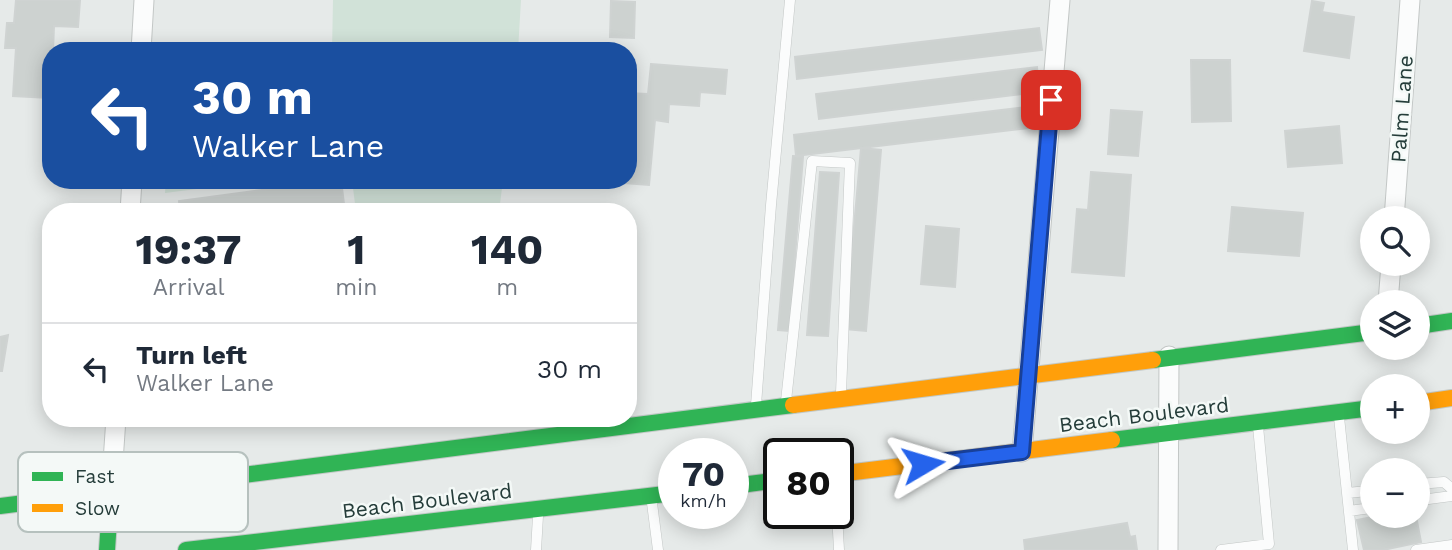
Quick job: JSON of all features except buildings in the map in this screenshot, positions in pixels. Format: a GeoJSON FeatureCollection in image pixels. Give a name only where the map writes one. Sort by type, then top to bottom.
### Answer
{"type":"FeatureCollection","features":[{"type":"Feature","properties":{"kind":"main road"},"geometry":{"type":"LineString","coordinates":[[1430,324],[1452,321]]}},
{"type":"Feature","properties":{"kind":"main road"},"geometry":{"type":"LineString","coordinates":[[637,424],[1360,333]]}},
{"type":"Feature","properties":{"kind":"main road"},"geometry":{"type":"LineString","coordinates":[[1430,401],[1452,398]]}},
{"type":"Feature","properties":{"kind":"main road","name":"Beach Boulevard"},"geometry":{"type":"LineString","coordinates":[[854,472],[1360,410]]}},
{"type":"Feature","properties":{"kind":"main road"},"geometry":{"type":"LineString","coordinates":[[248,474],[616,427]]}},
{"type":"Feature","properties":{"kind":"main road","name":"Beach Boulevard"},"geometry":{"type":"LineString","coordinates":[[186,550],[302,543],[658,494]]}},
{"type":"Feature","properties":{"kind":"main road"},"geometry":{"type":"LineString","coordinates":[[0,506],[18,504]]}},
{"type":"Feature","properties":{"kind":"main road"},"geometry":{"type":"LineString","coordinates":[[107,550],[108,532]]}},
{"type":"Feature","properties":{"kind":"street"},"geometry":{"type":"LineString","coordinates":[[142,42],[144,0]]}},
{"type":"Feature","properties":{"kind":"street"},"geometry":{"type":"LineString","coordinates":[[1022,452],[1060,0]]}},
{"type":"Feature","properties":{"kind":"street","name":"Palm Lane"},"geometry":{"type":"LineString","coordinates":[[1395,206],[1410,0]]}},
{"type":"Feature","properties":{"kind":"street"},"geometry":{"type":"LineString","coordinates":[[1168,550],[1169,356]]}},
{"type":"Feature","properties":{"kind":"street"},"geometry":{"type":"LineString","coordinates":[[114,452],[115,427]]}},
{"type":"Feature","properties":{"kind":"lane"},"geometry":{"type":"LineString","coordinates":[[756,409],[790,0]]}},
{"type":"Feature","properties":{"kind":"lane"},"geometry":{"type":"LineString","coordinates":[[785,405],[812,161],[850,163],[841,398]]}},
{"type":"Feature","properties":{"kind":"lane"},"geometry":{"type":"LineString","coordinates":[[1338,413],[1353,550]]}},
{"type":"Feature","properties":{"kind":"lane"},"geometry":{"type":"LineString","coordinates":[[1221,550],[1269,544],[1258,422]]}},
{"type":"Feature","properties":{"kind":"lane"},"geometry":{"type":"LineString","coordinates":[[1430,483],[1444,482],[1452,489]]}},
{"type":"Feature","properties":{"kind":"lane"},"geometry":{"type":"LineString","coordinates":[[1347,493],[1360,492]]}},
{"type":"Feature","properties":{"kind":"lane"},"geometry":{"type":"LineString","coordinates":[[651,495],[658,550]]}},
{"type":"Feature","properties":{"kind":"lane"},"geometry":{"type":"LineString","coordinates":[[1430,499],[1452,496]]}},
{"type":"Feature","properties":{"kind":"lane"},"geometry":{"type":"LineString","coordinates":[[536,550],[538,509]]}},
{"type":"Feature","properties":{"kind":"lane"},"geometry":{"type":"LineString","coordinates":[[1349,511],[1360,510]]}},
{"type":"Feature","properties":{"kind":"lane"},"geometry":{"type":"LineString","coordinates":[[838,529],[839,550]]}},
{"type":"Feature","properties":{"kind":"lane"},"geometry":{"type":"LineString","coordinates":[[1416,550],[1452,545]]}},
{"type":"Feature","properties":{"kind":"green space"},"geometry":{"type":"Polygon","coordinates":[[[333,0],[521,0],[519,42],[332,42],[333,0]]]}},
{"type":"Feature","properties":{"kind":"green space"},"geometry":{"type":"Polygon","coordinates":[[[165,189],[197,189],[165,193],[165,189]]]}},
{"type":"Feature","properties":{"kind":"green space"},"geometry":{"type":"Polygon","coordinates":[[[353,189],[502,189],[500,203],[355,203],[353,189]]]}},
{"type":"Feature","properties":{"kind":"traffic: fast"},"geometry":{"type":"LineString","coordinates":[[1430,324],[1452,321]]}},
{"type":"Feature","properties":{"kind":"traffic: fast"},"geometry":{"type":"LineString","coordinates":[[1153,360],[1360,334]]}},
{"type":"Feature","properties":{"kind":"traffic: fast"},"geometry":{"type":"LineString","coordinates":[[637,425],[793,405]]}},
{"type":"Feature","properties":{"kind":"traffic: fast"},"geometry":{"type":"LineString","coordinates":[[1112,440],[1360,409]]}},
{"type":"Feature","properties":{"kind":"traffic: fast"},"geometry":{"type":"LineString","coordinates":[[248,474],[620,427]]}},
{"type":"Feature","properties":{"kind":"traffic: fast"},"geometry":{"type":"LineString","coordinates":[[749,484],[763,482]]}},
{"type":"Feature","properties":{"kind":"traffic: fast"},"geometry":{"type":"LineString","coordinates":[[186,550],[658,495]]}},
{"type":"Feature","properties":{"kind":"traffic: fast"},"geometry":{"type":"LineString","coordinates":[[0,506],[18,504]]}},
{"type":"Feature","properties":{"kind":"traffic: fast"},"geometry":{"type":"LineString","coordinates":[[107,550],[108,532]]}},
{"type":"Feature","properties":{"kind":"traffic: slow"},"geometry":{"type":"LineString","coordinates":[[793,405],[1153,360]]}},
{"type":"Feature","properties":{"kind":"traffic: slow"},"geometry":{"type":"LineString","coordinates":[[1430,401],[1452,398]]}},
{"type":"Feature","properties":{"kind":"traffic: slow"},"geometry":{"type":"LineString","coordinates":[[854,472],[1112,440]]}},
{"type":"Feature","properties":{"kind":"route"},"geometry":{"type":"LineString","coordinates":[[923,464],[1022,452],[1051,100]]}}]}
